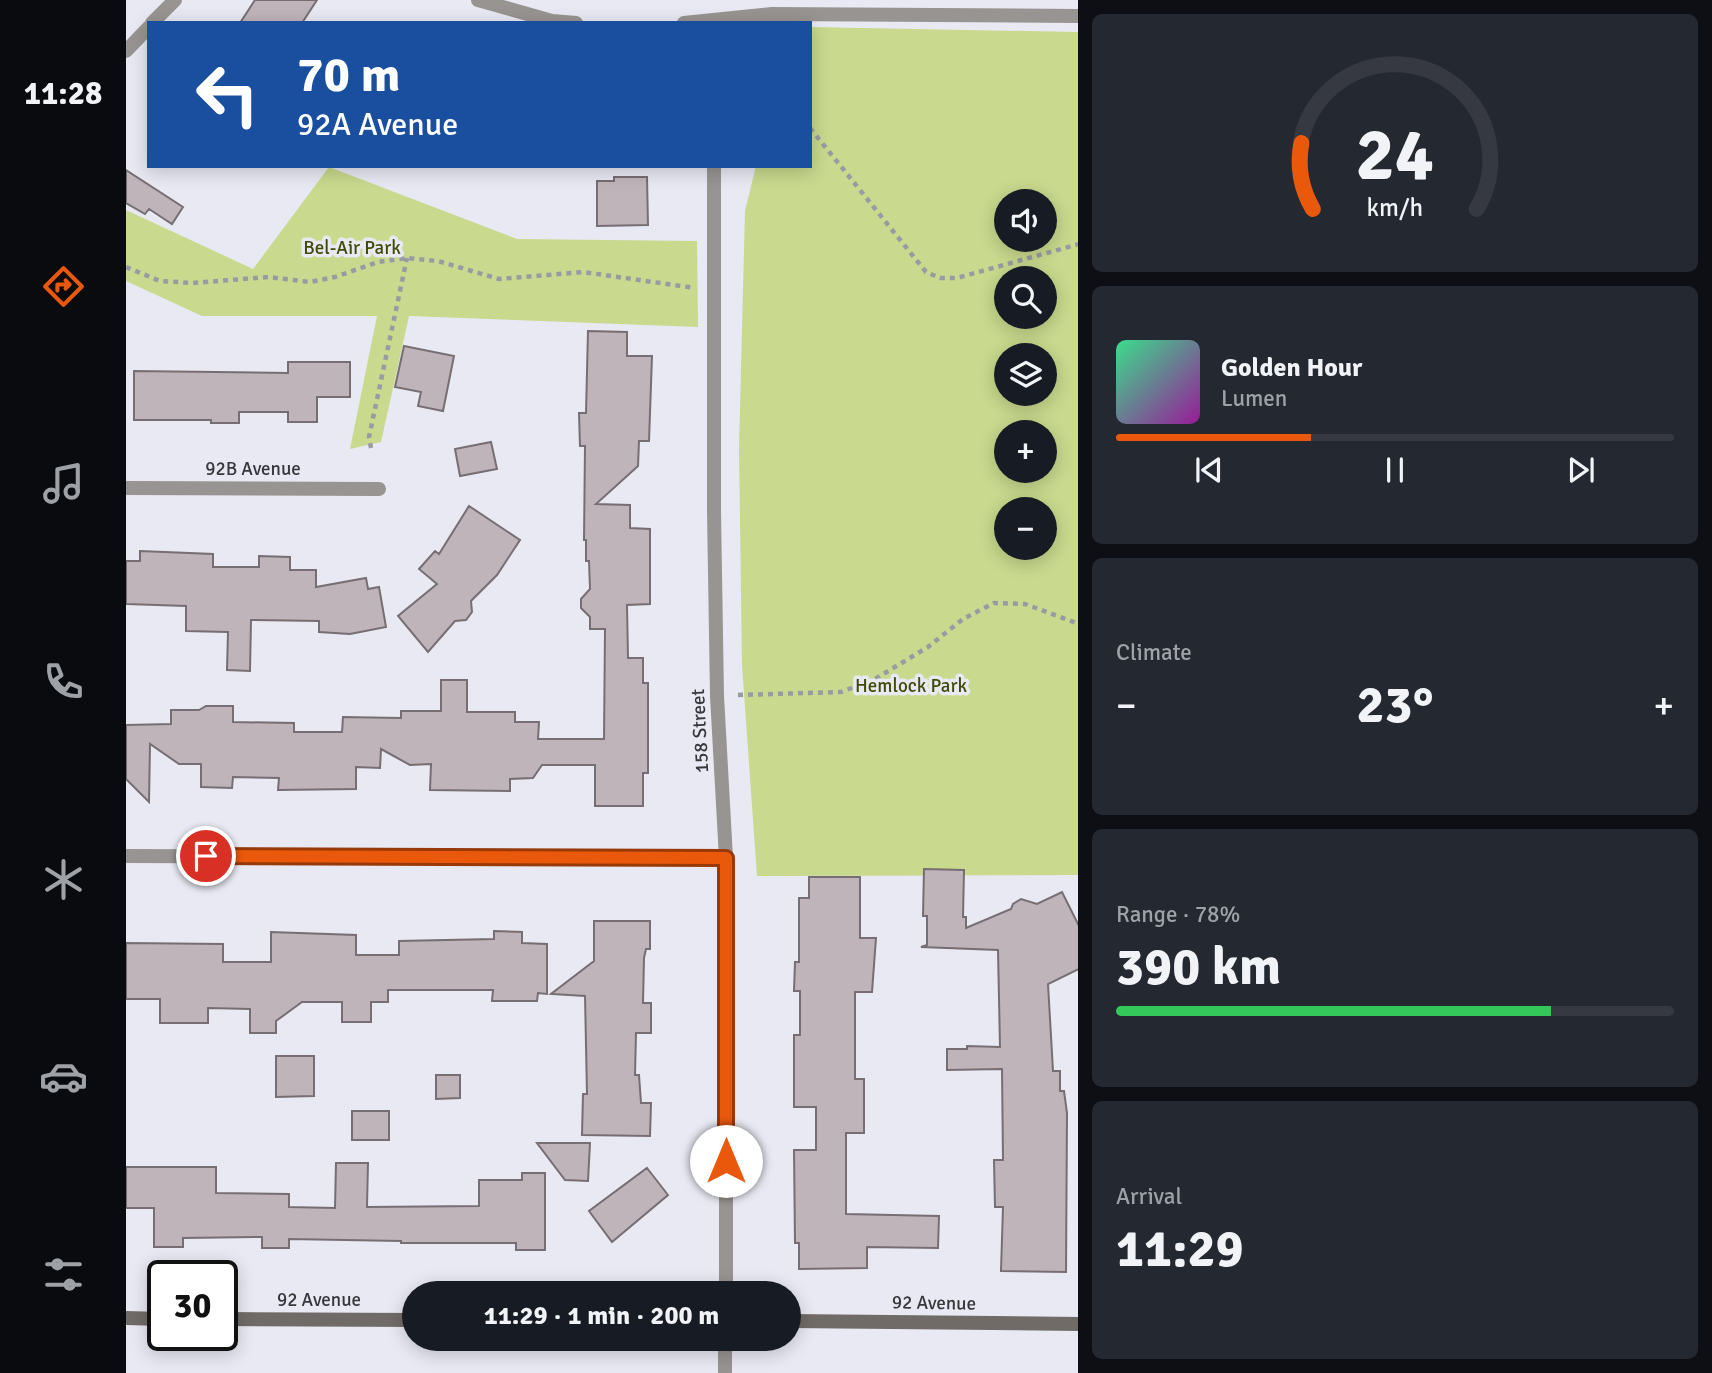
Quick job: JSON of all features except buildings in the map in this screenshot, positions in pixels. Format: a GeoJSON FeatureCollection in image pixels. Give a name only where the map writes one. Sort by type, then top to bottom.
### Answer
{"type":"FeatureCollection","features":[{"type":"Feature","properties":{"kind":"street"},"geometry":{"type":"LineString","coordinates":[[154,21],[176,0]]}},
{"type":"Feature","properties":{"kind":"street"},"geometry":{"type":"LineString","coordinates":[[478,0],[552,21]]}},
{"type":"Feature","properties":{"kind":"street"},"geometry":{"type":"LineString","coordinates":[[713,21],[772,15],[1078,16]]}},
{"type":"Feature","properties":{"kind":"street"},"geometry":{"type":"LineString","coordinates":[[126,51],[147,29]]}},
{"type":"Feature","properties":{"kind":"street","name":"158 Street"},"geometry":{"type":"LineString","coordinates":[[714,168],[714,524],[717,696],[726,858],[726,1281]]}},
{"type":"Feature","properties":{"kind":"street","name":"92B Avenue"},"geometry":{"type":"LineString","coordinates":[[126,488],[379,489]]}},
{"type":"Feature","properties":{"kind":"street"},"geometry":{"type":"LineString","coordinates":[[126,856],[726,858]]}},
{"type":"Feature","properties":{"kind":"street"},"geometry":{"type":"LineString","coordinates":[[126,1318],[147,1318]]}},
{"type":"Feature","properties":{"kind":"street","name":"92 Avenue"},"geometry":{"type":"LineString","coordinates":[[238,1319],[402,1320]]}},
{"type":"Feature","properties":{"kind":"street","name":"92 Avenue"},"geometry":{"type":"LineString","coordinates":[[801,1321],[1078,1324]]}},
{"type":"Feature","properties":{"kind":"street"},"geometry":{"type":"LineString","coordinates":[[724,1373],[725,1351]]}},
{"type":"Feature","properties":{"kind":"path"},"geometry":{"type":"LineString","coordinates":[[812,130],[926,272],[940,278],[957,278],[1078,244]]}},
{"type":"Feature","properties":{"kind":"path"},"geometry":{"type":"LineString","coordinates":[[126,267],[160,281],[192,284],[268,278],[310,282],[335,278],[378,262],[407,258],[438,261],[499,279],[583,272],[702,289]]}},
{"type":"Feature","properties":{"kind":"path"},"geometry":{"type":"LineString","coordinates":[[371,448],[369,437],[407,258]]}},
{"type":"Feature","properties":{"kind":"path"},"geometry":{"type":"LineString","coordinates":[[738,695],[841,692],[874,679],[928,647],[963,619],[995,603],[1025,604],[1078,624]]}},
{"type":"Feature","properties":{"kind":"green space","name":"Hemlock Park"},"geometry":{"type":"Polygon","coordinates":[[[812,27],[1078,32],[1078,875],[757,876],[742,665],[739,449],[745,211],[756,168],[812,168],[812,27]]]}},
{"type":"Feature","properties":{"kind":"green space","name":"Bel-Air Park"},"geometry":{"type":"Polygon","coordinates":[[[328,168],[332,168],[517,239],[697,241],[698,327],[409,316],[381,442],[350,449],[377,316],[202,316],[126,281],[126,210],[253,269],[328,168]]]}},
{"type":"Feature","properties":{"kind":"route"},"geometry":{"type":"LineString","coordinates":[[206,856],[726,858],[726,1161]]}}]}
